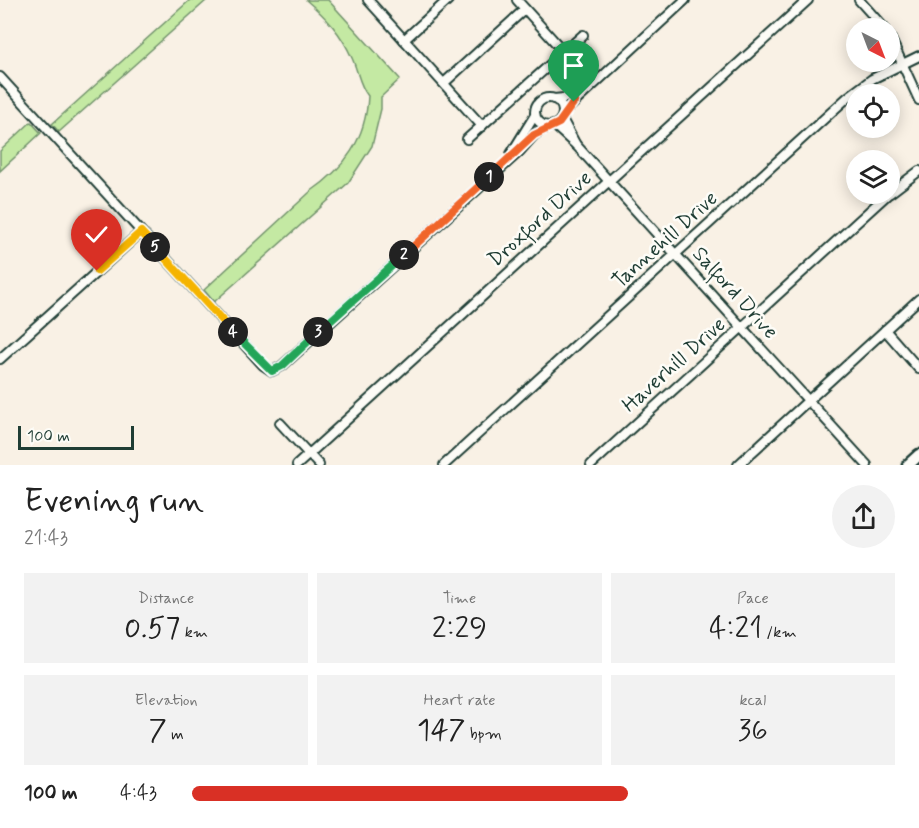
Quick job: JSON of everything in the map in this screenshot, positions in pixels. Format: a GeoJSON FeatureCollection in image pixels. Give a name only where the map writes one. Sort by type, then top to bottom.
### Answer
{"type":"FeatureCollection","features":[{"type":"Feature","properties":{"kind":"main road"},"geometry":{"type":"LineString","coordinates":[[908,465],[919,455]]}},
{"type":"Feature","properties":{"kind":"street"},"geometry":{"type":"LineString","coordinates":[[368,0],[482,126]]}},
{"type":"Feature","properties":{"kind":"street"},"geometry":{"type":"LineString","coordinates":[[404,40],[448,0]]}},
{"type":"Feature","properties":{"kind":"street"},"geometry":{"type":"LineString","coordinates":[[517,0],[564,52]]}},
{"type":"Feature","properties":{"kind":"street"},"geometry":{"type":"LineString","coordinates":[[0,77],[263,365],[272,371],[282,366],[534,135],[551,126],[685,0]]}},
{"type":"Feature","properties":{"kind":"street","name":"Droxford Drive"},"geometry":{"type":"LineString","coordinates":[[297,465],[808,0]]}},
{"type":"Feature","properties":{"kind":"street"},"geometry":{"type":"LineString","coordinates":[[859,0],[875,18]]}},
{"type":"Feature","properties":{"kind":"street"},"geometry":{"type":"LineString","coordinates":[[444,83],[525,9]]}},
{"type":"Feature","properties":{"kind":"street"},"geometry":{"type":"LineString","coordinates":[[467,139],[583,35]]}},
{"type":"Feature","properties":{"kind":"street","name":"Tannehill Drive"},"geometry":{"type":"LineString","coordinates":[[444,465],[848,97],[872,79],[919,56]]}},
{"type":"Feature","properties":{"kind":"street"},"geometry":{"type":"LineString","coordinates":[[900,58],[919,100]]}},
{"type":"Feature","properties":{"kind":"street"},"geometry":{"type":"LineString","coordinates":[[505,163],[535,115],[539,102],[564,98],[590,87]]}},
{"type":"Feature","properties":{"kind":"street"},"geometry":{"type":"LineString","coordinates":[[554,99],[561,104],[562,116]]}},
{"type":"Feature","properties":{"kind":"street"},"geometry":{"type":"LineString","coordinates":[[535,115],[540,123],[551,126]]}},
{"type":"Feature","properties":{"kind":"street","name":"Salford Drive"},"geometry":{"type":"LineString","coordinates":[[562,116],[577,146]]}},
{"type":"Feature","properties":{"kind":"street","name":"Salford Drive"},"geometry":{"type":"LineString","coordinates":[[551,126],[577,146],[867,465]]}},
{"type":"Feature","properties":{"kind":"street","name":"Haverhill Drive"},"geometry":{"type":"LineString","coordinates":[[900,185],[919,171]]}},
{"type":"Feature","properties":{"kind":"street","name":"Haverhill Drive"},"geometry":{"type":"LineString","coordinates":[[591,465],[877,204]]}},
{"type":"Feature","properties":{"kind":"street"},"geometry":{"type":"LineString","coordinates":[[0,359],[141,232]]}},
{"type":"Feature","properties":{"kind":"street"},"geometry":{"type":"LineString","coordinates":[[738,465],[919,299]]}},
{"type":"Feature","properties":{"kind":"street"},"geometry":{"type":"LineString","coordinates":[[885,330],[919,369]]}},
{"type":"Feature","properties":{"kind":"street"},"geometry":{"type":"LineString","coordinates":[[280,423],[319,465]]}},
{"type":"Feature","properties":{"kind":"green space"},"geometry":{"type":"Polygon","coordinates":[[[190,0],[207,0],[59,132],[52,124],[190,0]]]}},
{"type":"Feature","properties":{"kind":"green space"},"geometry":{"type":"Polygon","coordinates":[[[306,0],[328,0],[400,79],[381,97],[381,109],[372,146],[348,183],[214,302],[204,290],[310,192],[334,173],[351,151],[363,126],[368,96],[352,58],[332,26],[306,0]]]}},
{"type":"Feature","properties":{"kind":"green space"},"geometry":{"type":"Polygon","coordinates":[[[31,122],[41,133],[0,171],[0,151],[31,122]]]}},
{"type":"Feature","properties":{"kind":"route"},"geometry":{"type":"LineString","coordinates":[[97,271],[141,232],[263,365],[272,371],[277,369],[519,152],[534,135],[548,126],[559,123],[563,113],[574,102]]}}]}
